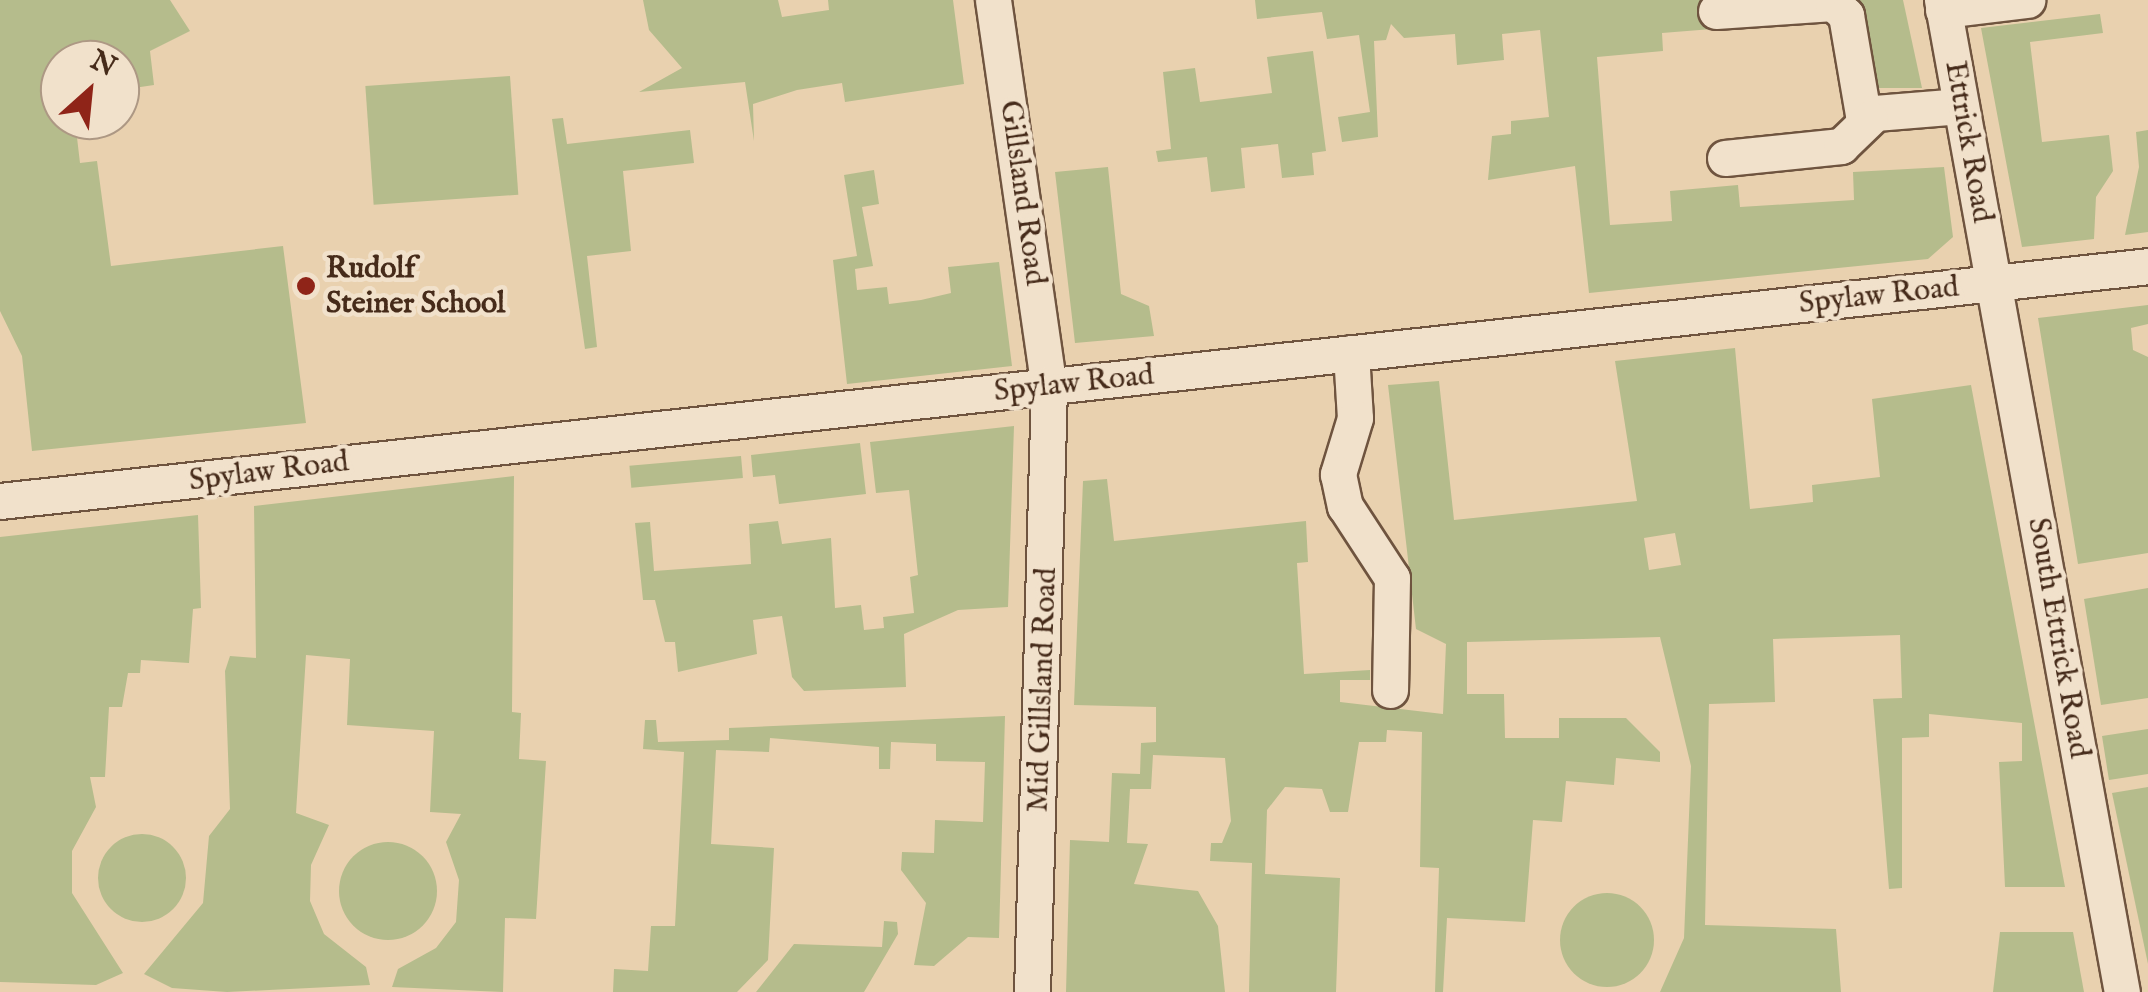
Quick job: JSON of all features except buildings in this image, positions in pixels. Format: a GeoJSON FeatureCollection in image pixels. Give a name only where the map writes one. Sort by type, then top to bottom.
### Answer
{"type":"FeatureCollection","features":[{"type":"Feature","properties":{"kind":"street","name":"Gillsland Road"},"geometry":{"type":"LineString","coordinates":[[993,0],[1048,387]]}},
{"type":"Feature","properties":{"kind":"street"},"geometry":{"type":"LineString","coordinates":[[1943,5],[2027,0]]}},
{"type":"Feature","properties":{"kind":"street"},"geometry":{"type":"LineString","coordinates":[[1716,11],[1837,5],[1854,102],[1870,118]]}},
{"type":"Feature","properties":{"kind":"street","name":"Ettrick Road"},"geometry":{"type":"LineString","coordinates":[[1943,5],[1993,284]]}},
{"type":"Feature","properties":{"kind":"street"},"geometry":{"type":"LineString","coordinates":[[1725,158],[1841,146],[1870,118],[1961,106]]}},
{"type":"Feature","properties":{"kind":"street","name":"Spylaw Road"},"geometry":{"type":"LineString","coordinates":[[0,500],[2148,266]]}},
{"type":"Feature","properties":{"kind":"street","name":"South Ettrick Road"},"geometry":{"type":"LineString","coordinates":[[1993,284],[2122,992]]}},
{"type":"Feature","properties":{"kind":"street"},"geometry":{"type":"LineString","coordinates":[[1351,354],[1355,418],[1338,474],[1346,506],[1392,578],[1390,690]]}},
{"type":"Feature","properties":{"kind":"street","name":"Mid Gillsland Road"},"geometry":{"type":"LineString","coordinates":[[1032,992],[1048,387]]}},
{"type":"Feature","properties":{"kind":"green space"},"geometry":{"type":"Polygon","coordinates":[[[0,0],[170,0],[190,31],[150,51],[154,85],[140,87],[140,40],[40,40],[40,140],[77,140],[80,163],[97,161],[111,266],[283,246],[306,423],[32,451],[22,356],[0,311],[0,0]]]}},
{"type":"Feature","properties":{"kind":"green space"},"geometry":{"type":"Polygon","coordinates":[[[643,0],[778,0],[782,17],[829,10],[828,0],[953,0],[964,84],[845,102],[842,83],[797,90],[753,104],[754,141],[745,82],[639,92],[682,68],[649,30],[643,0]]]}},
{"type":"Feature","properties":{"kind":"green space"},"geometry":{"type":"Polygon","coordinates":[[[1255,0],[1708,0],[1712,29],[1662,33],[1663,51],[1597,57],[1610,225],[1672,221],[1670,191],[1738,185],[1740,207],[1854,200],[1853,172],[1944,167],[1953,237],[1928,259],[1589,293],[1575,166],[1488,180],[1492,136],[1511,134],[1511,121],[1549,117],[1540,30],[1502,34],[1504,60],[1457,65],[1455,34],[1404,38],[1391,24],[1386,40],[1374,41],[1378,137],[1342,142],[1338,117],[1370,112],[1359,35],[1327,39],[1322,12],[1257,19],[1255,0]]]}},
{"type":"Feature","properties":{"kind":"green space"},"geometry":{"type":"Polygon","coordinates":[[[1854,0],[1903,0],[1922,88],[1875,88],[1854,0]]]}},
{"type":"Feature","properties":{"kind":"green space"},"geometry":{"type":"Polygon","coordinates":[[[2100,14],[2103,33],[2030,42],[2042,142],[2109,135],[2113,171],[2096,197],[2094,239],[2022,247],[1981,28],[2100,14]]]}},
{"type":"Feature","properties":{"kind":"green space"},"geometry":{"type":"Polygon","coordinates":[[[1313,51],[1326,151],[1312,153],[1314,175],[1282,178],[1278,144],[1241,148],[1245,188],[1211,192],[1207,157],[1158,162],[1156,151],[1171,149],[1163,72],[1195,68],[1200,102],[1272,93],[1267,57],[1313,51]]]}},
{"type":"Feature","properties":{"kind":"green space"},"geometry":{"type":"Polygon","coordinates":[[[510,76],[518,195],[374,205],[365,86],[510,76]]]}},
{"type":"Feature","properties":{"kind":"green space"},"geometry":{"type":"Polygon","coordinates":[[[563,118],[567,144],[690,130],[694,163],[623,171],[631,251],[587,256],[597,347],[585,349],[552,119],[563,118]]]}},
{"type":"Feature","properties":{"kind":"green space"},"geometry":{"type":"Polygon","coordinates":[[[2148,130],[2148,232],[2125,235],[2139,167],[2136,132],[2148,130]]]}},
{"type":"Feature","properties":{"kind":"green space"},"geometry":{"type":"Polygon","coordinates":[[[1108,167],[1121,294],[1149,306],[1154,336],[1075,343],[1055,172],[1108,167]]]}},
{"type":"Feature","properties":{"kind":"green space"},"geometry":{"type":"Polygon","coordinates":[[[874,170],[879,204],[862,207],[873,266],[855,269],[857,290],[887,287],[889,304],[921,300],[951,293],[948,267],[999,262],[1012,366],[847,384],[833,260],[857,256],[844,175],[874,170]]]}},
{"type":"Feature","properties":{"kind":"green space"},"geometry":{"type":"Polygon","coordinates":[[[2148,305],[2148,324],[2131,328],[2133,350],[2148,357],[2148,553],[2078,564],[2038,318],[2148,305]]]}},
{"type":"Feature","properties":{"kind":"green space"},"geometry":{"type":"Polygon","coordinates":[[[1735,348],[1750,509],[1813,502],[1812,485],[1880,477],[1872,399],[1971,385],[2065,887],[2005,887],[1999,762],[2022,761],[2022,723],[1929,714],[1929,737],[1902,738],[1902,888],[1889,889],[1873,699],[1902,698],[1900,635],[1773,639],[1775,702],[1709,704],[1705,925],[1836,929],[1841,992],[1660,992],[1684,938],[1691,766],[1660,637],[1467,642],[1467,694],[1504,694],[1505,738],[1559,738],[1559,718],[1626,718],[1660,752],[1660,762],[1616,758],[1614,785],[1566,781],[1562,822],[1533,820],[1525,922],[1447,918],[1443,992],[1435,992],[1439,868],[1420,867],[1422,732],[1387,730],[1386,742],[1359,742],[1348,812],[1330,812],[1322,789],[1285,787],[1267,810],[1265,874],[1340,878],[1336,992],[1249,992],[1252,863],[1210,861],[1211,843],[1222,843],[1231,821],[1225,758],[1153,755],[1151,789],[1130,789],[1127,843],[1148,844],[1134,884],[1198,891],[1218,926],[1225,992],[1066,992],[1070,840],[1109,842],[1112,773],[1140,774],[1141,743],[1156,742],[1156,707],[1074,705],[1083,481],[1107,479],[1114,541],[1306,521],[1308,562],[1297,563],[1304,674],[1370,670],[1370,680],[1340,680],[1340,702],[1443,714],[1446,644],[1416,629],[1388,385],[1439,381],[1454,520],[1637,501],[1615,361],[1735,348]],[[1675,533],[1644,538],[1649,570],[1681,565],[1675,533]]]}},
{"type":"Feature","properties":{"kind":"green space"},"geometry":{"type":"Polygon","coordinates":[[[1014,426],[1008,607],[958,610],[904,634],[906,687],[804,691],[792,677],[782,616],[753,620],[757,654],[678,672],[675,642],[665,642],[655,600],[643,600],[635,523],[650,522],[654,571],[751,564],[749,524],[778,521],[782,544],[831,538],[835,608],[861,605],[864,630],[884,628],[883,617],[914,613],[910,577],[918,575],[909,490],[876,493],[870,442],[1014,426]]]}},
{"type":"Feature","properties":{"kind":"green space"},"geometry":{"type":"Polygon","coordinates":[[[860,443],[866,494],[779,504],[775,475],[753,477],[751,455],[860,443]]]}},
{"type":"Feature","properties":{"kind":"green space"},"geometry":{"type":"Polygon","coordinates":[[[741,456],[743,478],[631,488],[629,466],[741,456]]]}},
{"type":"Feature","properties":{"kind":"green space"},"geometry":{"type":"Polygon","coordinates":[[[514,476],[512,712],[521,713],[519,759],[546,761],[536,919],[505,918],[503,992],[392,987],[398,969],[436,948],[456,922],[459,880],[446,842],[461,814],[430,812],[434,731],[347,725],[350,659],[306,655],[296,813],[329,825],[311,865],[310,901],[324,934],[366,967],[370,985],[227,992],[172,988],[144,974],[203,903],[209,836],[230,809],[225,671],[230,656],[256,658],[254,506],[514,476]]]}},
{"type":"Feature","properties":{"kind":"green space"},"geometry":{"type":"Polygon","coordinates":[[[198,515],[201,608],[193,609],[189,663],[141,660],[140,673],[128,673],[122,707],[109,707],[105,777],[90,777],[96,807],[72,851],[72,893],[123,973],[96,985],[0,982],[0,537],[198,515]]]}},
{"type":"Feature","properties":{"kind":"green space"},"geometry":{"type":"Polygon","coordinates":[[[2148,588],[2148,698],[2101,705],[2084,599],[2148,588]]]}},
{"type":"Feature","properties":{"kind":"green space"},"geometry":{"type":"Polygon","coordinates":[[[1005,716],[999,938],[968,937],[934,966],[914,965],[926,903],[901,870],[902,852],[934,853],[935,820],[983,822],[985,762],[936,761],[936,744],[891,742],[890,769],[879,769],[879,747],[770,738],[769,752],[716,750],[711,844],[774,848],[768,960],[737,992],[613,992],[614,969],[648,971],[651,926],[675,926],[684,752],[643,749],[645,720],[656,720],[658,742],[729,740],[729,728],[1005,716]]]}},
{"type":"Feature","properties":{"kind":"green space"},"geometry":{"type":"Polygon","coordinates":[[[2148,729],[2148,774],[2109,780],[2102,736],[2148,729]]]}},
{"type":"Feature","properties":{"kind":"green space"},"geometry":{"type":"Polygon","coordinates":[[[2148,787],[2148,964],[2112,793],[2148,787]]]}},
{"type":"Feature","properties":{"kind":"green space"},"geometry":{"type":"Polygon","coordinates":[[[133,834],[151,834],[167,841],[179,853],[186,878],[179,903],[167,915],[151,922],[133,922],[117,915],[105,903],[98,887],[98,869],[105,853],[117,841],[133,834]]]}},
{"type":"Feature","properties":{"kind":"green space"},"geometry":{"type":"Polygon","coordinates":[[[388,842],[407,845],[423,856],[434,872],[434,910],[423,926],[407,937],[388,940],[369,937],[353,926],[342,910],[339,891],[342,872],[353,856],[369,845],[388,842]]]}},
{"type":"Feature","properties":{"kind":"green space"},"geometry":{"type":"Polygon","coordinates":[[[1598,893],[1616,893],[1641,906],[1651,922],[1651,958],[1641,974],[1616,987],[1598,987],[1573,974],[1560,949],[1560,931],[1573,906],[1598,893]]]}},
{"type":"Feature","properties":{"kind":"green space"},"geometry":{"type":"Polygon","coordinates":[[[884,921],[897,922],[898,934],[864,992],[756,992],[794,944],[882,947],[884,921]]]}},
{"type":"Feature","properties":{"kind":"green space"},"geometry":{"type":"Polygon","coordinates":[[[2000,932],[2073,932],[2084,992],[1993,992],[2000,932]]]}},
{"type":"Feature","properties":{"kind":"place","name":"Rudolf Steiner School"},"geometry":{"type":"Point","coordinates":[306,286]}}]}
